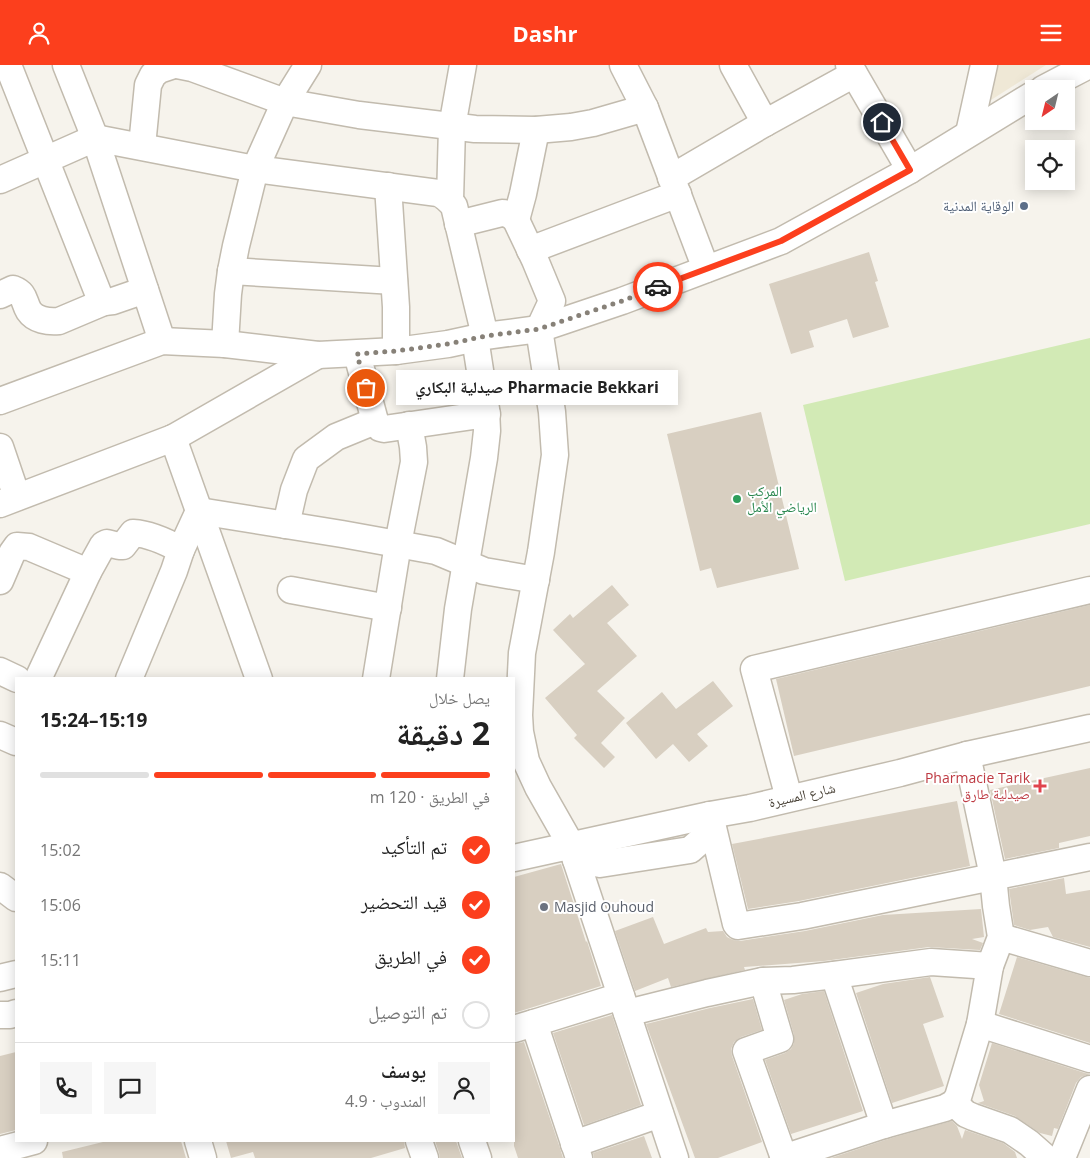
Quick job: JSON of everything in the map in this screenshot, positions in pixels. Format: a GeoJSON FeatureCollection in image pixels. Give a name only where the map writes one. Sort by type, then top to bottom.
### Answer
{"type":"FeatureCollection","features":[{"type":"Feature","properties":{"kind":"street"},"geometry":{"type":"LineString","coordinates":[[8,65],[100,298],[104,302]]}},
{"type":"Feature","properties":{"kind":"street"},"geometry":{"type":"LineString","coordinates":[[66,65],[96,138],[162,341]]}},
{"type":"Feature","properties":{"kind":"street"},"geometry":{"type":"LineString","coordinates":[[142,146],[148,85],[153,75],[159,69],[175,65],[203,68],[285,102],[359,115],[452,127],[536,130],[571,127],[593,123],[645,108]]}},
{"type":"Feature","properties":{"kind":"street"},"geometry":{"type":"LineString","coordinates":[[225,344],[231,271],[255,169],[285,102],[308,65]]}},
{"type":"Feature","properties":{"kind":"street"},"geometry":{"type":"LineString","coordinates":[[450,677],[458,609],[487,431],[480,337],[454,212],[452,127],[463,65]]}},
{"type":"Feature","properties":{"kind":"street"},"geometry":{"type":"LineString","coordinates":[[623,65],[645,108],[706,269]]}},
{"type":"Feature","properties":{"kind":"street"},"geometry":{"type":"LineString","coordinates":[[733,65],[765,123]]}},
{"type":"Feature","properties":{"kind":"street"},"geometry":{"type":"LineString","coordinates":[[969,133],[984,65]]}},
{"type":"Feature","properties":{"kind":"street"},"geometry":{"type":"LineString","coordinates":[[1060,80],[1089,65]]}},
{"type":"Feature","properties":{"kind":"street"},"geometry":{"type":"LineString","coordinates":[[530,250],[674,186],[765,123],[852,70],[910,170]]}},
{"type":"Feature","properties":{"kind":"street"},"geometry":{"type":"LineString","coordinates":[[0,401],[162,341],[225,344],[318,355],[357,354],[448,344],[480,337],[539,329],[622,301],[781,241],[910,170],[1025,99]]}},
{"type":"Feature","properties":{"kind":"street"},"geometry":{"type":"LineString","coordinates":[[516,220],[536,130]]}},
{"type":"Feature","properties":{"kind":"street"},"geometry":{"type":"LineString","coordinates":[[0,180],[96,138],[255,169],[438,193],[444,196],[454,212]]}},
{"type":"Feature","properties":{"kind":"street"},"geometry":{"type":"LineString","coordinates":[[388,186],[396,307],[396,351]]}},
{"type":"Feature","properties":{"kind":"street"},"geometry":{"type":"LineString","coordinates":[[454,212],[507,213],[513,217],[544,280],[552,301],[539,329],[552,412],[555,455],[541,552],[522,653],[516,716],[526,761],[538,787],[574,852],[675,1158]]}},
{"type":"Feature","properties":{"kind":"street"},"geometry":{"type":"LineString","coordinates":[[231,271],[394,281]]}},
{"type":"Feature","properties":{"kind":"street"},"geometry":{"type":"LineString","coordinates":[[0,295],[13,289],[18,291],[35,317],[51,322],[145,289]]}},
{"type":"Feature","properties":{"kind":"street"},"geometry":{"type":"LineString","coordinates":[[357,354],[375,421],[380,428],[384,429],[487,414]]}},
{"type":"Feature","properties":{"kind":"street"},"geometry":{"type":"LineString","coordinates":[[0,447],[9,501],[173,438],[318,355]]}},
{"type":"Feature","properties":{"kind":"street"},"geometry":{"type":"LineString","coordinates":[[286,525],[294,490],[306,459],[336,437],[375,421]]}},
{"type":"Feature","properties":{"kind":"street"},"geometry":{"type":"LineString","coordinates":[[376,677],[398,544],[414,463],[409,425]]}},
{"type":"Feature","properties":{"kind":"street"},"geometry":{"type":"LineString","coordinates":[[173,438],[258,677]]}},
{"type":"Feature","properties":{"kind":"street"},"geometry":{"type":"LineString","coordinates":[[199,511],[436,551],[484,571],[536,580]]}},
{"type":"Feature","properties":{"kind":"street"},"geometry":{"type":"LineString","coordinates":[[130,677],[181,550],[199,511]]}},
{"type":"Feature","properties":{"kind":"street"},"geometry":{"type":"LineString","coordinates":[[39,677],[88,572],[103,545],[107,543],[123,546],[133,533],[141,533],[171,544],[181,550]]}},
{"type":"Feature","properties":{"kind":"street"},"geometry":{"type":"LineString","coordinates":[[0,581],[17,546],[29,547],[88,572]]}},
{"type":"Feature","properties":{"kind":"street"},"geometry":{"type":"LineString","coordinates":[[291,590],[388,608]]}},
{"type":"Feature","properties":{"kind":"street"},"geometry":{"type":"LineString","coordinates":[[789,799],[754,669],[1090,590]]}},
{"type":"Feature","properties":{"kind":"street"},"geometry":{"type":"LineString","coordinates":[[0,671],[15,678]]}},
{"type":"Feature","properties":{"kind":"street","name":"شارع المسيرة"},"geometry":{"type":"LineString","coordinates":[[515,857],[574,852],[712,822],[750,808],[900,773],[967,755],[1090,728]]}},
{"type":"Feature","properties":{"kind":"street"},"geometry":{"type":"LineString","coordinates":[[0,735],[15,742]]}},
{"type":"Feature","properties":{"kind":"street"},"geometry":{"type":"LineString","coordinates":[[763,981],[780,1039],[746,1051],[784,1158],[837,1150],[884,1125],[945,1108],[954,1103],[962,1086],[980,1024],[990,966],[1001,937],[993,876],[967,755]]}},
{"type":"Feature","properties":{"kind":"street"},"geometry":{"type":"LineString","coordinates":[[712,822],[738,926],[802,916],[1090,857]]}},
{"type":"Feature","properties":{"kind":"street"},"geometry":{"type":"LineString","coordinates":[[0,886],[15,897]]}},
{"type":"Feature","properties":{"kind":"street"},"geometry":{"type":"LineString","coordinates":[[1001,937],[1090,963]]}},
{"type":"Feature","properties":{"kind":"street"},"geometry":{"type":"LineString","coordinates":[[660,1114],[576,1151],[524,1026],[624,1005],[707,993],[763,981],[793,980],[932,962],[990,966]]}},
{"type":"Feature","properties":{"kind":"street"},"geometry":{"type":"LineString","coordinates":[[0,978],[15,974]]}},
{"type":"Feature","properties":{"kind":"street"},"geometry":{"type":"LineString","coordinates":[[834,975],[884,1125]]}},
{"type":"Feature","properties":{"kind":"street"},"geometry":{"type":"LineString","coordinates":[[0,1015],[15,1013]]}},
{"type":"Feature","properties":{"kind":"street"},"geometry":{"type":"LineString","coordinates":[[980,1024],[1090,1059]]}},
{"type":"Feature","properties":{"kind":"street"},"geometry":{"type":"LineString","coordinates":[[1062,1158],[1090,1089]]}},
{"type":"Feature","properties":{"kind":"street"},"geometry":{"type":"LineString","coordinates":[[954,1103],[966,1114],[1010,1130],[1046,1158]]}},
{"type":"Feature","properties":{"kind":"street"},"geometry":{"type":"LineString","coordinates":[[0,1150],[30,1142]]}},
{"type":"Feature","properties":{"kind":"street"},"geometry":{"type":"LineString","coordinates":[[198,1142],[203,1158]]}},
{"type":"Feature","properties":{"kind":"street"},"geometry":{"type":"LineString","coordinates":[[419,1142],[425,1158]]}},
{"type":"Feature","properties":{"kind":"street"},"geometry":{"type":"LineString","coordinates":[[472,1142],[478,1158]]}},
{"type":"Feature","properties":{"kind":"shaded area"},"geometry":{"type":"Polygon","coordinates":[[[990,65],[1046,65],[980,107],[990,65]]]}},
{"type":"Feature","properties":{"kind":"green space"},"geometry":{"type":"Polygon","coordinates":[[[1090,338],[1090,524],[845,581],[803,405],[1090,338]]]}},
{"type":"Feature","properties":{"kind":"building"},"geometry":{"type":"Polygon","coordinates":[[[869,252],[878,281],[875,282],[889,327],[853,338],[847,319],[809,331],[814,347],[791,354],[769,284],[869,252]]]}},
{"type":"Feature","properties":{"kind":"building"},"geometry":{"type":"Polygon","coordinates":[[[761,412],[799,569],[717,588],[711,568],[700,571],[667,434],[761,412]]]}},
{"type":"Feature","properties":{"kind":"building"},"geometry":{"type":"Polygon","coordinates":[[[612,585],[629,605],[607,623],[637,656],[597,691],[625,718],[601,743],[615,757],[604,768],[574,738],[577,735],[545,698],[585,664],[553,630],[570,614],[573,618],[612,585]]]}},
{"type":"Feature","properties":{"kind":"building"},"geometry":{"type":"Polygon","coordinates":[[[1090,605],[1090,686],[794,756],[776,679],[1090,605]]]}},
{"type":"Feature","properties":{"kind":"building"},"geometry":{"type":"Polygon","coordinates":[[[713,681],[733,706],[697,734],[708,746],[689,762],[673,744],[656,759],[626,723],[662,692],[676,709],[713,681]]]}},
{"type":"Feature","properties":{"kind":"building"},"geometry":{"type":"Polygon","coordinates":[[[1090,768],[1090,836],[1059,843],[1059,848],[1005,859],[990,790],[1090,768]]]}},
{"type":"Feature","properties":{"kind":"building"},"geometry":{"type":"Polygon","coordinates":[[[957,801],[970,866],[799,901],[748,909],[732,844],[957,801]]]}},
{"type":"Feature","properties":{"kind":"building"},"geometry":{"type":"Polygon","coordinates":[[[561,864],[601,986],[515,1013],[515,877],[561,864]]]}},
{"type":"Feature","properties":{"kind":"building"},"geometry":{"type":"Polygon","coordinates":[[[1064,878],[1066,894],[1090,890],[1090,947],[1053,937],[1048,927],[1030,930],[1014,925],[1009,889],[1064,878]]]}},
{"type":"Feature","properties":{"kind":"building"},"geometry":{"type":"Polygon","coordinates":[[[981,909],[984,937],[972,939],[983,943],[980,950],[929,947],[824,961],[744,967],[745,970],[671,987],[668,978],[635,991],[615,931],[653,917],[664,944],[706,928],[708,932],[723,931],[727,937],[740,941],[805,931],[883,915],[981,909]]]}},
{"type":"Feature","properties":{"kind":"building"},"geometry":{"type":"Polygon","coordinates":[[[1017,957],[1090,978],[1090,1043],[999,1014],[1017,957]]]}},
{"type":"Feature","properties":{"kind":"building"},"geometry":{"type":"Polygon","coordinates":[[[930,977],[944,1017],[923,1024],[944,1086],[892,1103],[856,993],[883,984],[930,977]]]}},
{"type":"Feature","properties":{"kind":"building"},"geometry":{"type":"Polygon","coordinates":[[[824,991],[863,1111],[791,1134],[765,1060],[785,1053],[791,1049],[794,1043],[794,1035],[784,1000],[802,994],[824,991]]]}},
{"type":"Feature","properties":{"kind":"building"},"geometry":{"type":"Polygon","coordinates":[[[753,999],[762,1030],[741,1037],[734,1042],[731,1049],[762,1142],[718,1158],[695,1158],[646,1024],[753,999]]]}},
{"type":"Feature","properties":{"kind":"building"},"geometry":{"type":"Polygon","coordinates":[[[612,1015],[641,1105],[584,1125],[553,1033],[612,1015]]]}},
{"type":"Feature","properties":{"kind":"building"},"geometry":{"type":"Polygon","coordinates":[[[524,1042],[563,1158],[518,1158],[514,1146],[515,1044],[524,1042]]]}},
{"type":"Feature","properties":{"kind":"building"},"geometry":{"type":"Polygon","coordinates":[[[992,1043],[1090,1074],[1081,1077],[1076,1083],[1058,1129],[1054,1128],[1052,1136],[1040,1133],[1015,1116],[978,1103],[984,1101],[979,1085],[992,1043]]]}},
{"type":"Feature","properties":{"kind":"building"},"geometry":{"type":"Polygon","coordinates":[[[15,1052],[15,1130],[0,1134],[0,1056],[15,1052]]]}},
{"type":"Feature","properties":{"kind":"building"},"geometry":{"type":"Polygon","coordinates":[[[952,1121],[957,1126],[962,1139],[965,1130],[1003,1143],[1015,1152],[1017,1158],[831,1158],[888,1139],[952,1121]]]}},
{"type":"Feature","properties":{"kind":"building"},"geometry":{"type":"Polygon","coordinates":[[[644,1136],[652,1158],[594,1158],[593,1153],[644,1136]]]}},
{"type":"Feature","properties":{"kind":"building"},"geometry":{"type":"Polygon","coordinates":[[[103,1142],[181,1142],[186,1158],[63,1158],[62,1152],[103,1142]]]}},
{"type":"Feature","properties":{"kind":"building"},"geometry":{"type":"Polygon","coordinates":[[[226,1142],[404,1142],[405,1148],[371,1158],[255,1158],[253,1152],[231,1158],[226,1142]]]}},
{"type":"Feature","properties":{"kind":"building"},"geometry":{"type":"Polygon","coordinates":[[[435,1142],[456,1142],[462,1158],[440,1158],[435,1142]]]}},
{"type":"Feature","properties":{"kind":"way so far"},"geometry":{"type":"LineString","coordinates":[[366,388],[357,354],[448,344],[486,336],[539,329],[658,287]]}},
{"type":"Feature","properties":{"kind":"place","name":"الوقاية المدنية"},"geometry":{"type":"Point","coordinates":[1024,206]}},
{"type":"Feature","properties":{"kind":"place","name":"Pharmacie Bekkari صيدلية البكاري"},"geometry":{"type":"Point","coordinates":[366,388]}},
{"type":"Feature","properties":{"kind":"place","name":"المركب الرياضي الأمل"},"geometry":{"type":"Point","coordinates":[737,499]}},
{"type":"Feature","properties":{"kind":"place","name":"Pharmacie Tarik صيدلية طارق"},"geometry":{"type":"Point","coordinates":[1040,786]}},
{"type":"Feature","properties":{"kind":"place","name":"Masjid Ouhoud"},"geometry":{"type":"Point","coordinates":[544,907]}},
{"type":"Feature","properties":{"kind":"route"},"geometry":{"type":"LineString","coordinates":[[658,287],[781,241],[910,170],[882,122]]}}]}
